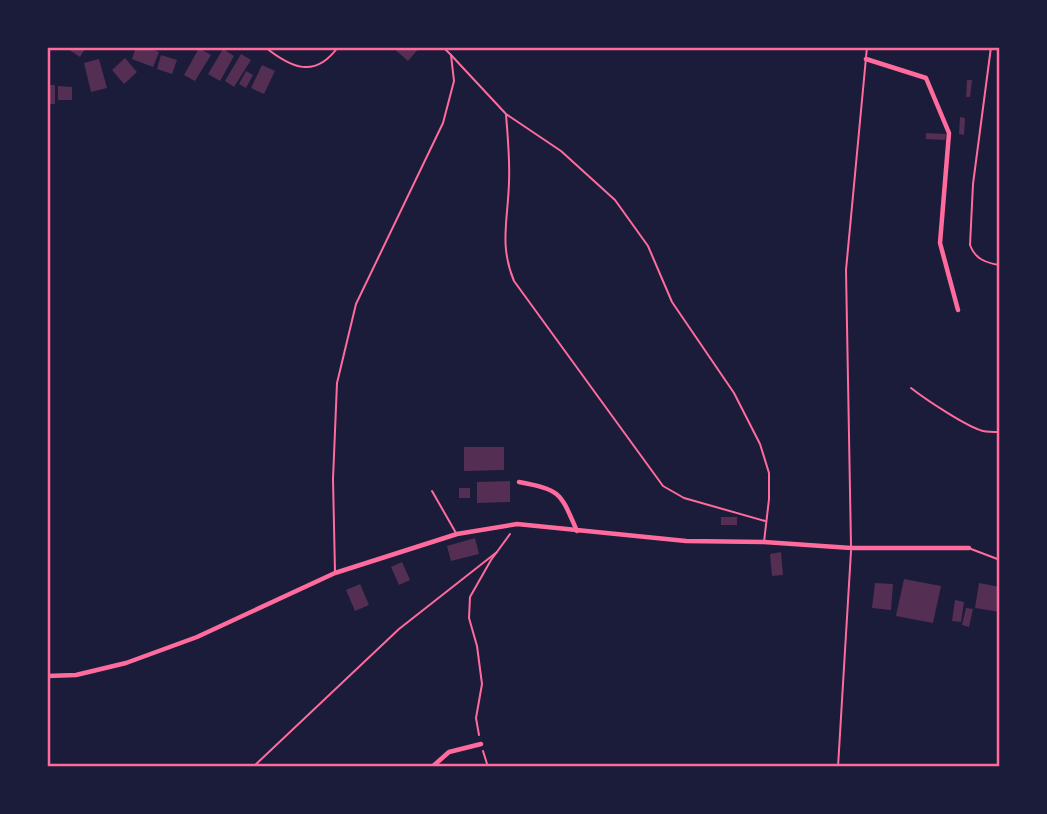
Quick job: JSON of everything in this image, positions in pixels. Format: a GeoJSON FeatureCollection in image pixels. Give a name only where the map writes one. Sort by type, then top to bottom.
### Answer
{"type":"FeatureCollection","features":[{"type":"Feature","properties":{"kind":"street"},"geometry":{"type":"LineString","coordinates":[[866,59],[926,78],[949,133],[940,243],[958,310]]}},
{"type":"Feature","properties":{"kind":"street"},"geometry":{"type":"LineString","coordinates":[[519,482],[551,488],[565,502],[577,531]]}},
{"type":"Feature","properties":{"kind":"street"},"geometry":{"type":"LineString","coordinates":[[47,676],[76,675],[127,663],[197,637],[335,573],[457,534],[517,524],[686,541],[764,542],[851,548],[969,548]]}},
{"type":"Feature","properties":{"kind":"street"},"geometry":{"type":"LineString","coordinates":[[432,767],[449,752],[481,744]]}},
{"type":"Feature","properties":{"kind":"lane"},"geometry":{"type":"LineString","coordinates":[[265,47],[288,63],[304,68],[316,67],[325,62],[338,47]]}},
{"type":"Feature","properties":{"kind":"lane"},"geometry":{"type":"LineString","coordinates":[[443,47],[506,114],[561,151],[615,200],[648,246],[672,302],[734,393],[760,444],[769,472],[764,542]]}},
{"type":"Feature","properties":{"kind":"lane"},"geometry":{"type":"LineString","coordinates":[[838,767],[851,548],[846,270],[867,47]]}},
{"type":"Feature","properties":{"kind":"lane"},"geometry":{"type":"LineString","coordinates":[[991,47],[973,184],[970,245],[978,258],[1000,265]]}},
{"type":"Feature","properties":{"kind":"lane"},"geometry":{"type":"LineString","coordinates":[[335,573],[333,479],[337,383],[356,304],[443,123],[454,81],[451,55]]}},
{"type":"Feature","properties":{"kind":"lane"},"geometry":{"type":"LineString","coordinates":[[506,114],[509,182],[504,244],[506,262],[514,281],[663,486],[684,498],[766,522]]}},
{"type":"Feature","properties":{"kind":"lane"},"geometry":{"type":"LineString","coordinates":[[432,491],[457,534]]}},
{"type":"Feature","properties":{"kind":"lane"},"geometry":{"type":"LineString","coordinates":[[969,548],[1000,560]]}},
{"type":"Feature","properties":{"kind":"path"},"geometry":{"type":"LineString","coordinates":[[911,388],[924,399],[982,431],[1000,432]]}},
{"type":"Feature","properties":{"kind":"path"},"geometry":{"type":"LineString","coordinates":[[488,767],[476,718],[482,684],[477,646],[469,618],[470,597],[497,551],[517,524]]}},
{"type":"Feature","properties":{"kind":"path"},"geometry":{"type":"LineString","coordinates":[[253,767],[399,629],[497,551]]}},
{"type":"Feature","properties":{"kind":"building"},"geometry":{"type":"Polygon","coordinates":[[[65,47],[86,47],[80,57],[65,47]]]}},
{"type":"Feature","properties":{"kind":"building"},"geometry":{"type":"Polygon","coordinates":[[[136,47],[147,47],[159,52],[153,67],[132,59],[136,47]]]}},
{"type":"Feature","properties":{"kind":"building"},"geometry":{"type":"Polygon","coordinates":[[[392,47],[420,47],[408,61],[392,47]]]}},
{"type":"Feature","properties":{"kind":"building"},"geometry":{"type":"Polygon","coordinates":[[[199,48],[211,55],[195,81],[184,75],[199,48]]]}},
{"type":"Feature","properties":{"kind":"building"},"geometry":{"type":"Polygon","coordinates":[[[223,49],[234,56],[220,81],[208,74],[223,49]]]}},
{"type":"Feature","properties":{"kind":"building"},"geometry":{"type":"Polygon","coordinates":[[[241,54],[251,60],[234,87],[225,81],[241,54]]]}},
{"type":"Feature","properties":{"kind":"building"},"geometry":{"type":"Polygon","coordinates":[[[161,55],[177,60],[172,74],[157,69],[161,55]]]}},
{"type":"Feature","properties":{"kind":"building"},"geometry":{"type":"Polygon","coordinates":[[[125,58],[137,72],[124,84],[112,70],[125,58]]]}},
{"type":"Feature","properties":{"kind":"building"},"geometry":{"type":"Polygon","coordinates":[[[99,59],[107,88],[91,92],[84,63],[99,59]]]}},
{"type":"Feature","properties":{"kind":"building"},"geometry":{"type":"Polygon","coordinates":[[[262,65],[275,71],[264,94],[251,88],[262,65]]]}},
{"type":"Feature","properties":{"kind":"building"},"geometry":{"type":"Polygon","coordinates":[[[246,71],[253,75],[246,88],[239,84],[246,71]]]}},
{"type":"Feature","properties":{"kind":"building"},"geometry":{"type":"Polygon","coordinates":[[[967,80],[972,80],[970,97],[966,97],[967,80]]]}},
{"type":"Feature","properties":{"kind":"building"},"geometry":{"type":"Polygon","coordinates":[[[47,85],[55,85],[55,104],[47,104],[47,85]]]}},
{"type":"Feature","properties":{"kind":"building"},"geometry":{"type":"Polygon","coordinates":[[[58,86],[72,87],[72,100],[58,100],[58,86]]]}},
{"type":"Feature","properties":{"kind":"building"},"geometry":{"type":"Polygon","coordinates":[[[960,117],[965,118],[964,135],[959,134],[960,117]]]}},
{"type":"Feature","properties":{"kind":"building"},"geometry":{"type":"Polygon","coordinates":[[[926,133],[946,134],[945,140],[926,139],[926,133]]]}},
{"type":"Feature","properties":{"kind":"building"},"geometry":{"type":"Polygon","coordinates":[[[464,447],[504,447],[504,470],[464,471],[464,447]]]}},
{"type":"Feature","properties":{"kind":"building"},"geometry":{"type":"Polygon","coordinates":[[[510,481],[510,502],[477,503],[477,482],[510,481]]]}},
{"type":"Feature","properties":{"kind":"building"},"geometry":{"type":"Polygon","coordinates":[[[459,488],[470,488],[470,498],[459,498],[459,488]]]}},
{"type":"Feature","properties":{"kind":"building"},"geometry":{"type":"Polygon","coordinates":[[[721,517],[737,517],[737,525],[721,525],[721,517]]]}},
{"type":"Feature","properties":{"kind":"building"},"geometry":{"type":"Polygon","coordinates":[[[475,538],[479,554],[451,561],[447,546],[475,538]]]}},
{"type":"Feature","properties":{"kind":"building"},"geometry":{"type":"Polygon","coordinates":[[[781,552],[783,575],[772,576],[770,554],[781,552]]]}},
{"type":"Feature","properties":{"kind":"building"},"geometry":{"type":"Polygon","coordinates":[[[402,562],[410,580],[399,585],[391,567],[402,562]]]}},
{"type":"Feature","properties":{"kind":"building"},"geometry":{"type":"Polygon","coordinates":[[[904,579],[941,586],[933,623],[896,616],[904,579]]]}},
{"type":"Feature","properties":{"kind":"building"},"geometry":{"type":"Polygon","coordinates":[[[875,583],[893,584],[891,610],[872,608],[875,583]]]}},
{"type":"Feature","properties":{"kind":"building"},"geometry":{"type":"Polygon","coordinates":[[[979,583],[1000,587],[1000,612],[975,608],[979,583]]]}},
{"type":"Feature","properties":{"kind":"building"},"geometry":{"type":"Polygon","coordinates":[[[360,584],[369,605],[355,611],[346,590],[360,584]]]}},
{"type":"Feature","properties":{"kind":"building"},"geometry":{"type":"Polygon","coordinates":[[[955,600],[964,602],[961,622],[952,621],[955,600]]]}},
{"type":"Feature","properties":{"kind":"building"},"geometry":{"type":"Polygon","coordinates":[[[966,608],[973,609],[969,627],[962,625],[966,608]]]}}]}
